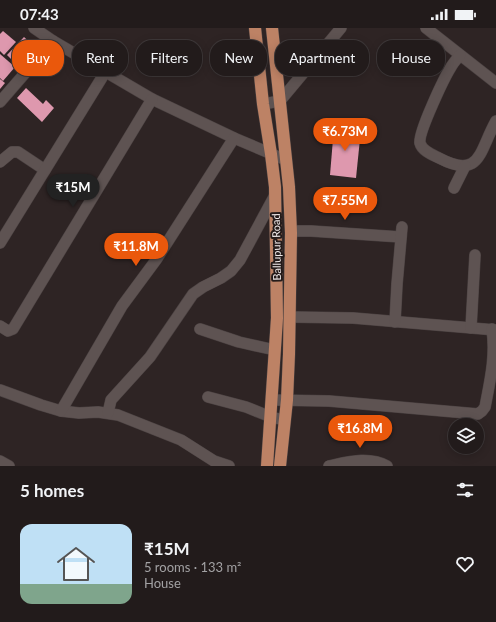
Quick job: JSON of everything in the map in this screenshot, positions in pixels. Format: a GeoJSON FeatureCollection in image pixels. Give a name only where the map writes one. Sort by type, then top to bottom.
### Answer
{"type":"FeatureCollection","features":[{"type":"Feature","properties":{"kind":"main road","name":"Ballupur Road"},"geometry":{"type":"LineString","coordinates":[[255,28],[275,195],[277,318],[267,466]]}},
{"type":"Feature","properties":{"kind":"main road","name":"Ballupur Road"},"geometry":{"type":"LineString","coordinates":[[272,28],[289,187],[291,233],[287,400],[280,466]]}},
{"type":"Feature","properties":{"kind":"street"},"geometry":{"type":"LineString","coordinates":[[34,28],[52,40]]}},
{"type":"Feature","properties":{"kind":"street"},"geometry":{"type":"LineString","coordinates":[[263,104],[280,101],[341,28]]}},
{"type":"Feature","properties":{"kind":"street"},"geometry":{"type":"LineString","coordinates":[[426,28],[496,83]]}},
{"type":"Feature","properties":{"kind":"street"},"geometry":{"type":"LineString","coordinates":[[460,55],[450,68],[429,113],[420,137],[422,147],[431,154],[450,164],[465,166],[477,160],[496,121]]}},
{"type":"Feature","properties":{"kind":"street"},"geometry":{"type":"LineString","coordinates":[[0,102],[23,76]]}},
{"type":"Feature","properties":{"kind":"street"},"geometry":{"type":"LineString","coordinates":[[0,243],[103,76]]}},
{"type":"Feature","properties":{"kind":"street"},"geometry":{"type":"LineString","coordinates":[[114,76],[152,99],[234,138],[286,160]]}},
{"type":"Feature","properties":{"kind":"street"},"geometry":{"type":"LineString","coordinates":[[0,326],[8,331],[13,329],[152,99]]}},
{"type":"Feature","properties":{"kind":"street"},"geometry":{"type":"LineString","coordinates":[[61,410],[122,306],[156,260],[234,138]]}},
{"type":"Feature","properties":{"kind":"street"},"geometry":{"type":"LineString","coordinates":[[0,162],[12,152],[18,152],[45,170]]}},
{"type":"Feature","properties":{"kind":"street"},"geometry":{"type":"LineString","coordinates":[[454,188],[465,166]]}},
{"type":"Feature","properties":{"kind":"street"},"geometry":{"type":"LineString","coordinates":[[108,414],[111,400],[150,357],[193,294],[231,271],[240,260],[275,195]]}},
{"type":"Feature","properties":{"kind":"street"},"geometry":{"type":"LineString","coordinates":[[291,233],[311,231],[402,232],[395,322]]}},
{"type":"Feature","properties":{"kind":"street"},"geometry":{"type":"LineString","coordinates":[[471,328],[475,255]]}},
{"type":"Feature","properties":{"kind":"street"},"geometry":{"type":"LineString","coordinates":[[272,400],[378,404],[478,414],[485,407],[494,356],[494,329],[354,318],[290,317]]}},
{"type":"Feature","properties":{"kind":"street"},"geometry":{"type":"LineString","coordinates":[[200,329],[239,342],[275,350]]}},
{"type":"Feature","properties":{"kind":"street"},"geometry":{"type":"LineString","coordinates":[[0,390],[41,405],[61,410],[79,413],[98,412],[118,415],[181,440],[214,460],[229,466]]}},
{"type":"Feature","properties":{"kind":"street"},"geometry":{"type":"LineString","coordinates":[[208,397],[246,407],[271,417],[284,420]]}},
{"type":"Feature","properties":{"kind":"street"},"geometry":{"type":"LineString","coordinates":[[0,461],[9,466]]}},
{"type":"Feature","properties":{"kind":"street"},"geometry":{"type":"LineString","coordinates":[[329,466],[364,461],[387,466]]}},
{"type":"Feature","properties":{"kind":"building"},"geometry":{"type":"Polygon","coordinates":[[[3,31],[14,40],[12,40],[12,46],[4,55],[0,51],[0,34],[3,31]]]}},
{"type":"Feature","properties":{"kind":"building"},"geometry":{"type":"Polygon","coordinates":[[[12,50],[12,60],[7,55],[12,50]]]}},
{"type":"Feature","properties":{"kind":"building"},"geometry":{"type":"Polygon","coordinates":[[[0,54],[12,64],[12,70],[3,81],[0,78],[0,54]]]}},
{"type":"Feature","properties":{"kind":"building"},"geometry":{"type":"Polygon","coordinates":[[[0,79],[5,83],[0,89],[0,79]]]}},
{"type":"Feature","properties":{"kind":"building"},"geometry":{"type":"Polygon","coordinates":[[[26,88],[43,104],[46,100],[54,108],[42,122],[17,98],[26,88]]]}},
{"type":"Feature","properties":{"kind":"building"},"geometry":{"type":"Polygon","coordinates":[[[334,127],[361,129],[356,178],[330,175],[334,127]]]}}]}
